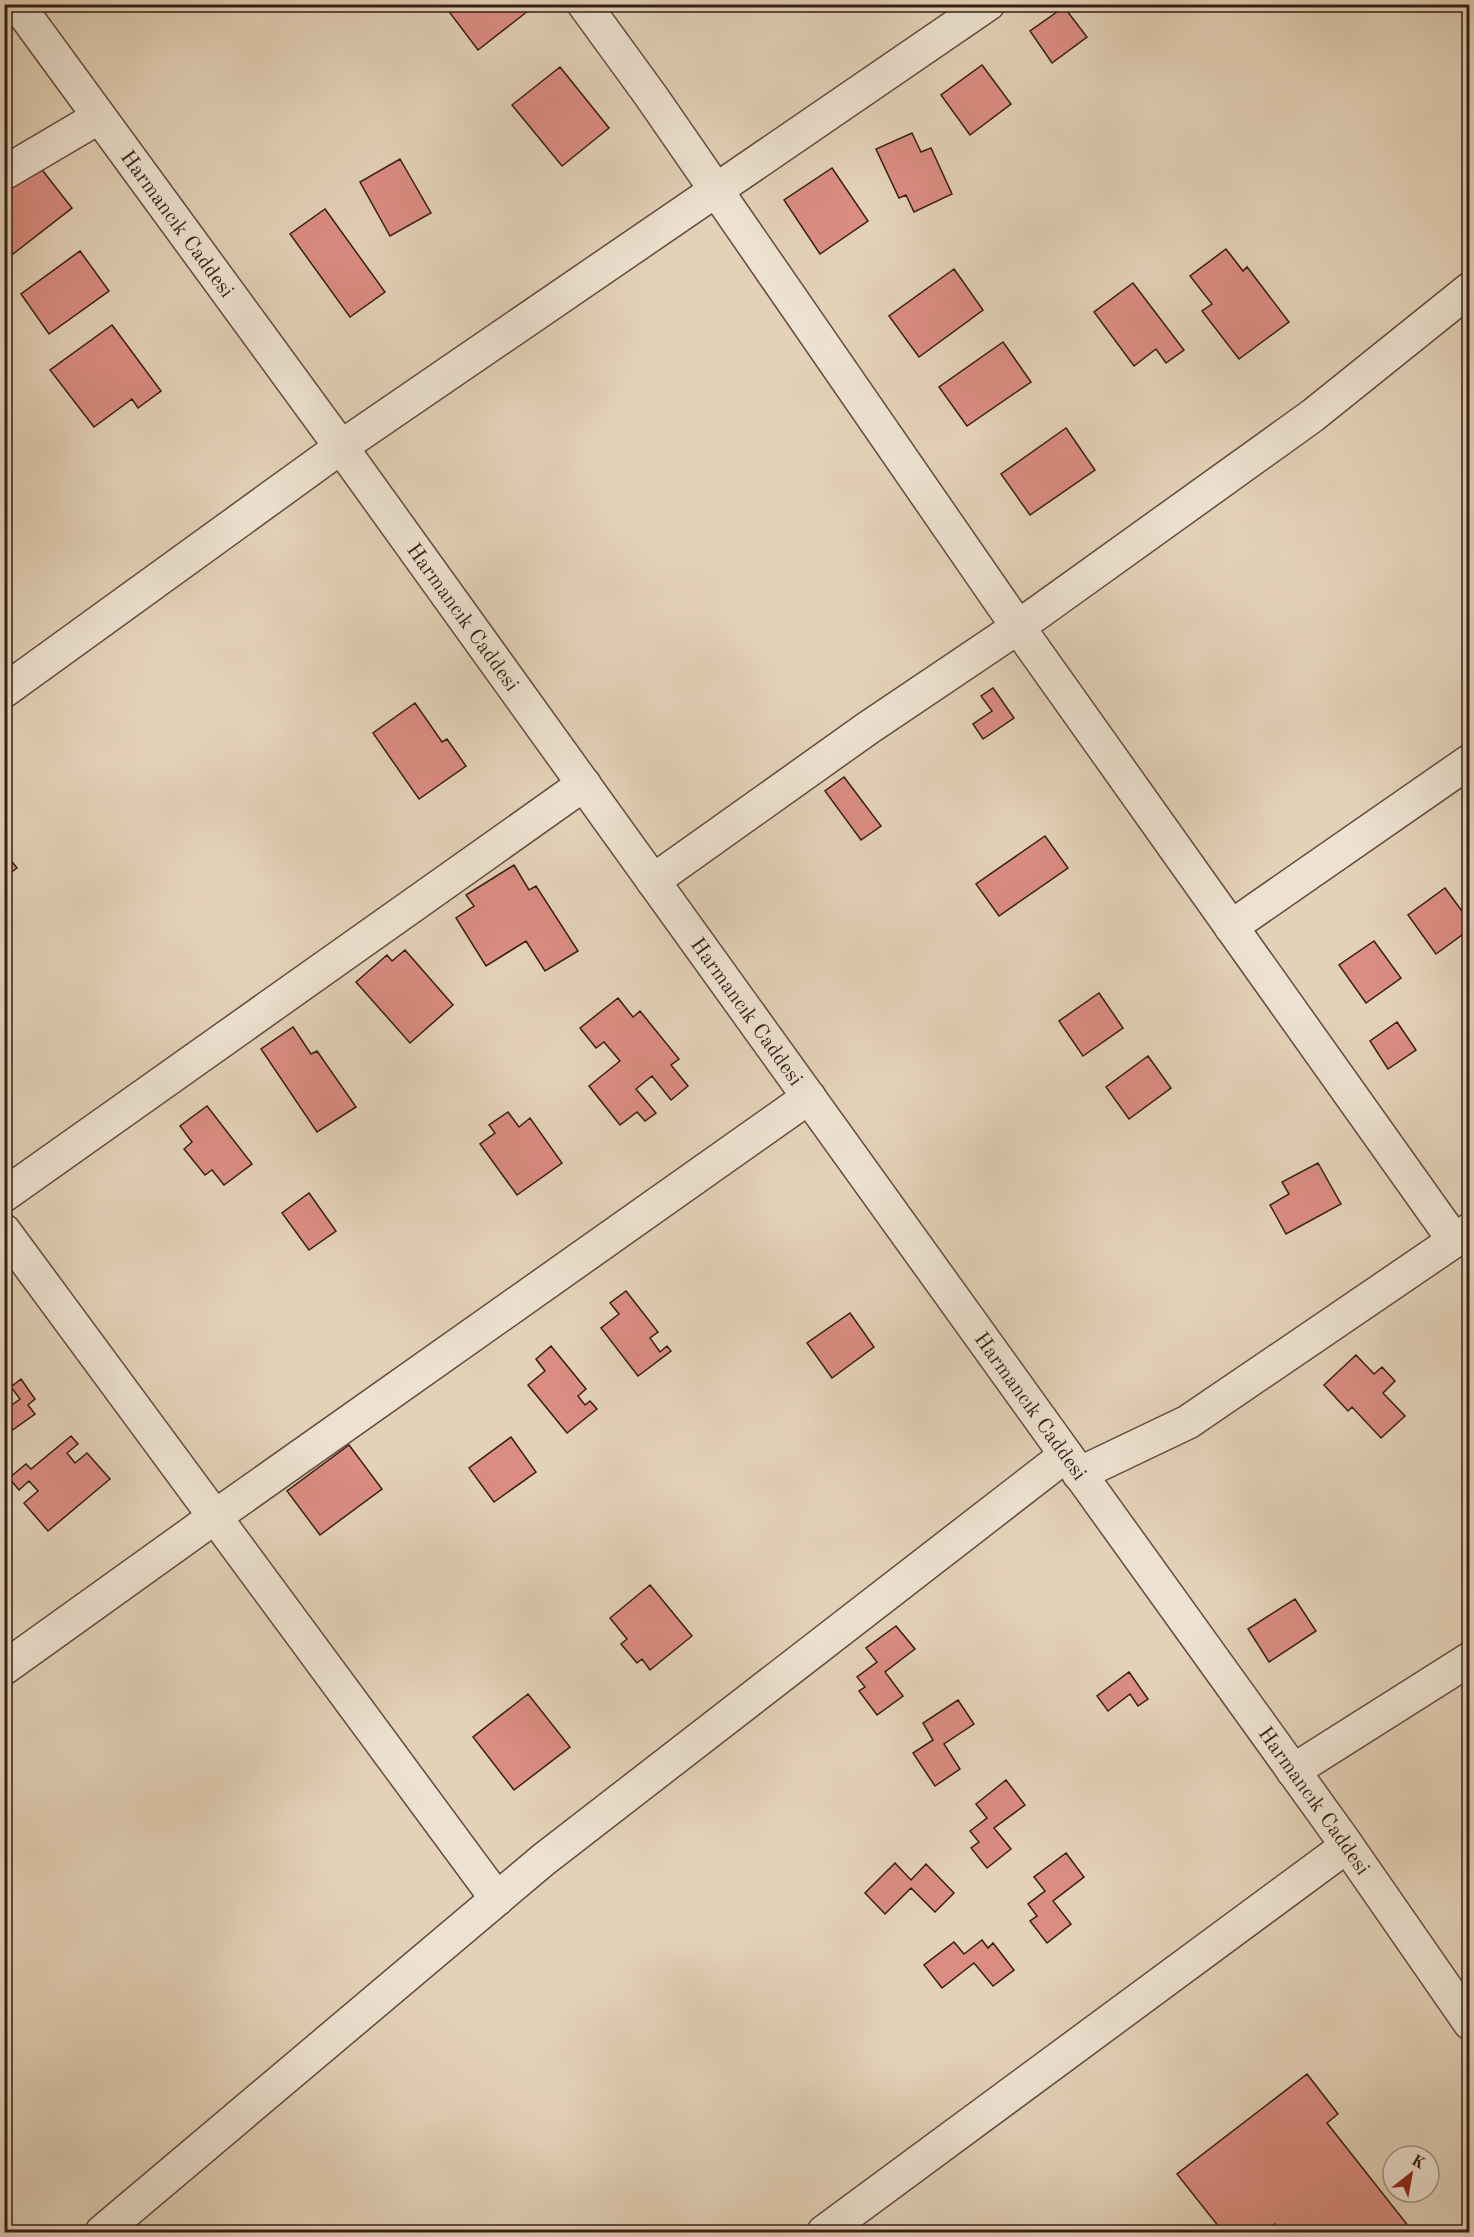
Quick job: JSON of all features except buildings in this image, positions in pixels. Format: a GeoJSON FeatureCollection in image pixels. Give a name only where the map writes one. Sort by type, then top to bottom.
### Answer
{"type":"FeatureCollection","features":[{"type":"Feature","properties":{"kind":"street","name":"Harmancık Caddesi"},"geometry":{"type":"LineString","coordinates":[[17,4],[584,784],[1347,1846],[1470,2023]]}},
{"type":"Feature","properties":{"kind":"street"},"geometry":{"type":"LineString","coordinates":[[102,2232],[543,1860],[1073,1465],[1188,1422],[1462,1235],[1232,927],[1018,627],[651,96],[584,4]]}},
{"type":"Feature","properties":{"kind":"street"},"geometry":{"type":"LineString","coordinates":[[4,691],[341,447],[988,4]]}},
{"type":"Feature","properties":{"kind":"street"},"geometry":{"type":"LineString","coordinates":[[4,173],[99,117]]}},
{"type":"Feature","properties":{"kind":"street"},"geometry":{"type":"LineString","coordinates":[[653,880],[868,728],[1018,627],[1312,416],[1470,289]]}},
{"type":"Feature","properties":{"kind":"street"},"geometry":{"type":"LineString","coordinates":[[1232,927],[1470,761]]}},
{"type":"Feature","properties":{"kind":"street"},"geometry":{"type":"LineString","coordinates":[[4,1195],[584,784]]}},
{"type":"Feature","properties":{"kind":"street"},"geometry":{"type":"LineString","coordinates":[[4,1668],[809,1097]]}},
{"type":"Feature","properties":{"kind":"street"},"geometry":{"type":"LineString","coordinates":[[4,1231],[497,1899]]}},
{"type":"Feature","properties":{"kind":"street"},"geometry":{"type":"LineString","coordinates":[[1293,1771],[1470,1659]]}},
{"type":"Feature","properties":{"kind":"street"},"geometry":{"type":"LineString","coordinates":[[824,2232],[1347,1846]]}}]}
